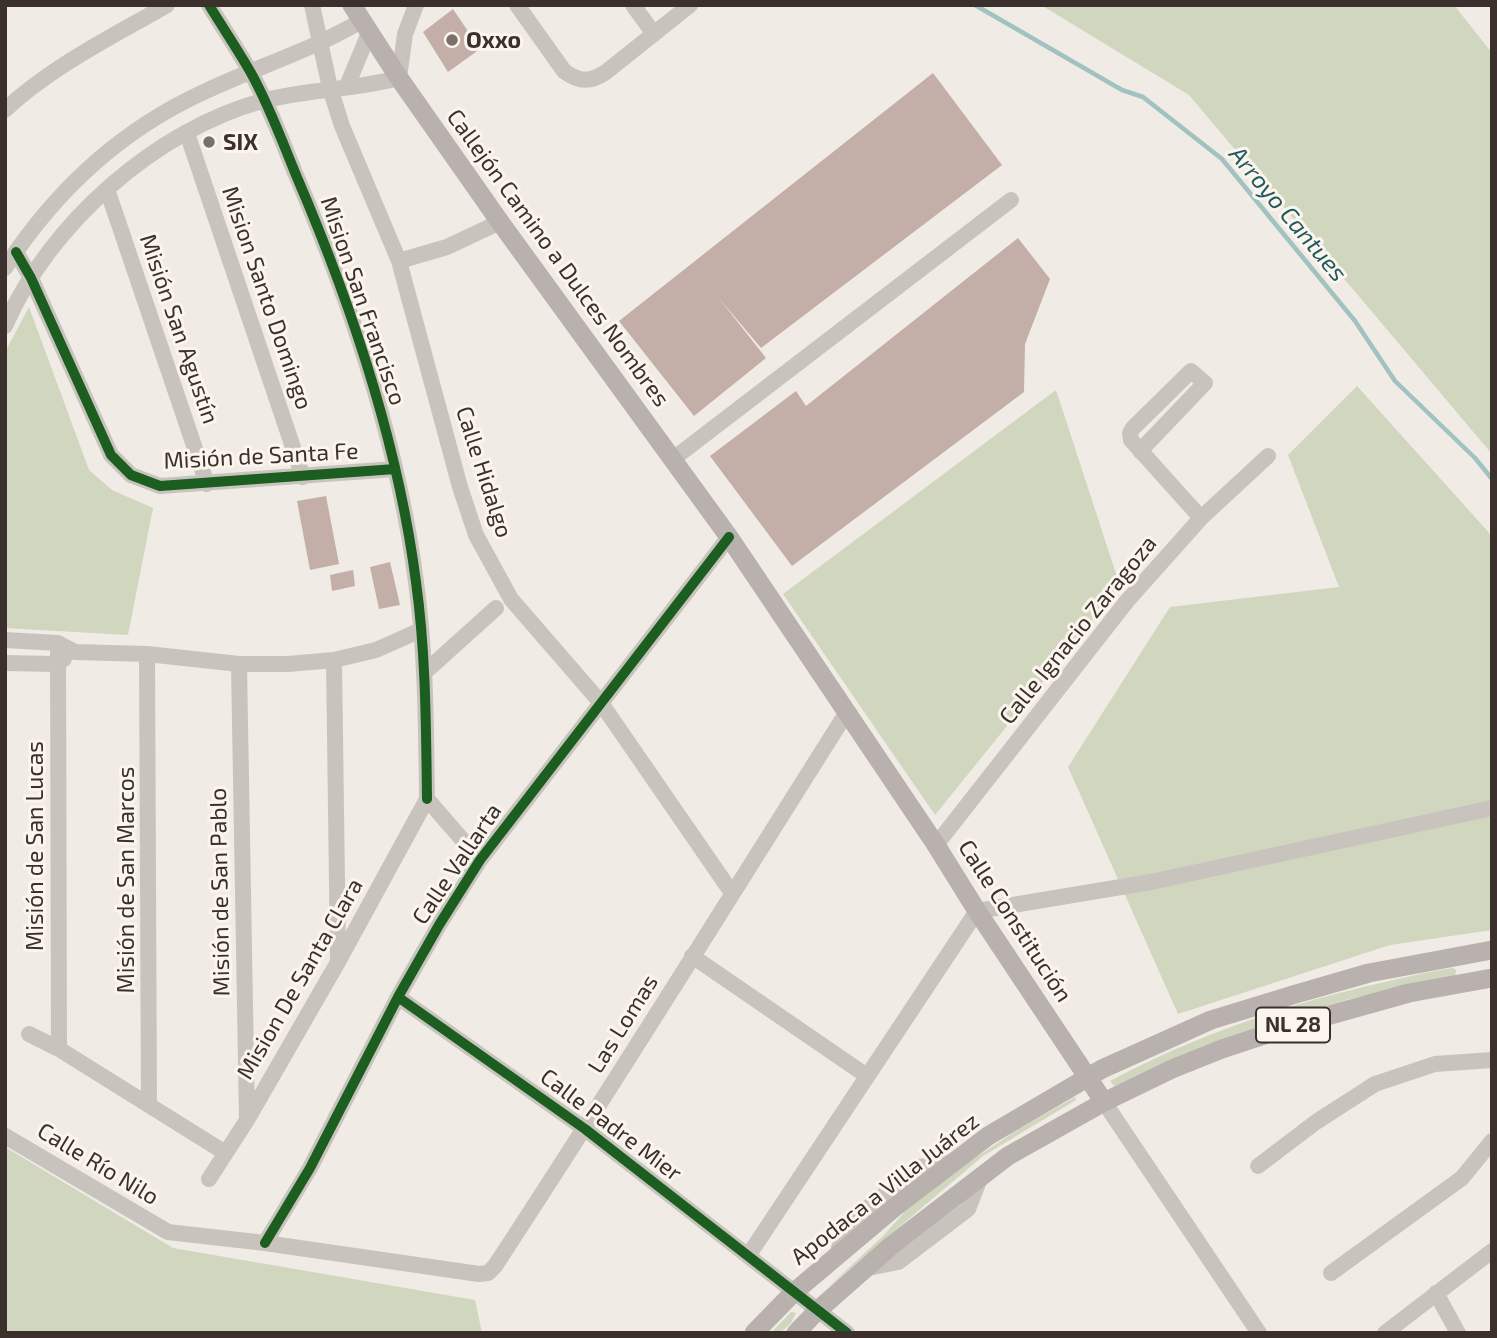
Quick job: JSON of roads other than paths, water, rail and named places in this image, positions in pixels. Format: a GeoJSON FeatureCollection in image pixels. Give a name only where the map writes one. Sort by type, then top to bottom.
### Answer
{"type":"FeatureCollection","features":[{"type":"Feature","properties":{"kind":"main road","name":"Callejón Camino a Dulces Nombres"},"geometry":{"type":"LineString","coordinates":[[361,20],[500,222],[729,537]]}},
{"type":"Feature","properties":{"kind":"main road","name":"Calle Constitución"},"geometry":{"type":"LineString","coordinates":[[729,537],[848,712],[1104,1102]]}},
{"type":"Feature","properties":{"kind":"main road","name":"Apodaca a Villa Juárez"},"geometry":{"type":"LineString","coordinates":[[754,1333],[793,1293],[895,1207],[988,1136],[1087,1077],[1223,1016],[1369,973],[1492,950]]}},
{"type":"Feature","properties":{"kind":"main road","name":"NL 28"},"geometry":{"type":"LineString","coordinates":[[796,1333],[864,1269],[1009,1156],[1104,1102],[1172,1069],[1285,1028],[1409,993],[1492,978]]}},
{"type":"Feature","properties":{"kind":"street"},"geometry":{"type":"LineString","coordinates":[[5,110],[23,93],[77,56],[167,5]]}},
{"type":"Feature","properties":{"kind":"street","name":"Mision San Francisco"},"geometry":{"type":"LineString","coordinates":[[209,5],[251,72],[309,205],[346,300],[396,469],[410,537],[421,630],[427,799]]}},
{"type":"Feature","properties":{"kind":"street","name":"Calle Hidalgo"},"geometry":{"type":"LineString","coordinates":[[312,5],[330,88],[342,126],[399,261],[460,487],[476,535],[511,598],[601,703],[732,893]]}},
{"type":"Feature","properties":{"kind":"street"},"geometry":{"type":"LineString","coordinates":[[5,326],[31,278],[60,236],[107,189],[141,162],[187,133],[213,119],[264,100],[399,78],[405,34],[416,5]]}},
{"type":"Feature","properties":{"kind":"street"},"geometry":{"type":"LineString","coordinates":[[517,5],[564,71],[580,80],[595,79],[690,5]]}},
{"type":"Feature","properties":{"kind":"street"},"geometry":{"type":"LineString","coordinates":[[633,5],[654,34]]}},
{"type":"Feature","properties":{"kind":"street"},"geometry":{"type":"LineString","coordinates":[[5,268],[41,216],[85,171],[121,140],[169,108],[320,42],[361,20]]}},
{"type":"Feature","properties":{"kind":"street"},"geometry":{"type":"LineString","coordinates":[[347,86],[361,20]]}},
{"type":"Feature","properties":{"kind":"street","name":"Mision Santo Domingo"},"geometry":{"type":"LineString","coordinates":[[187,133],[303,477]]}},
{"type":"Feature","properties":{"kind":"street","name":"Misión San Agustín"},"geometry":{"type":"LineString","coordinates":[[107,189],[207,484]]}},
{"type":"Feature","properties":{"kind":"street"},"geometry":{"type":"LineString","coordinates":[[673,459],[1011,200]]}},
{"type":"Feature","properties":{"kind":"street"},"geometry":{"type":"LineString","coordinates":[[399,261],[447,247],[500,222]]}},
{"type":"Feature","properties":{"kind":"street","name":"Misión de Santa Fe"},"geometry":{"type":"LineString","coordinates":[[16,252],[31,278],[111,455],[131,475],[160,486],[396,469]]}},
{"type":"Feature","properties":{"kind":"street"},"geometry":{"type":"LineString","coordinates":[[1140,451],[1205,383],[1191,371],[1130,433],[1131,440],[1140,451],[1201,518]]}},
{"type":"Feature","properties":{"kind":"street","name":"Calle Ignacio Zaragoza"},"geometry":{"type":"LineString","coordinates":[[936,845],[1126,601],[1201,518],[1268,456]]}},
{"type":"Feature","properties":{"kind":"street","name":"Calle Vallarta"},"geometry":{"type":"LineString","coordinates":[[265,1243],[310,1168],[398,997],[480,860],[729,537]]}},
{"type":"Feature","properties":{"kind":"street"},"geometry":{"type":"LineString","coordinates":[[424,673],[496,608]]}},
{"type":"Feature","properties":{"kind":"street"},"geometry":{"type":"LineString","coordinates":[[5,640],[58,643],[75,652],[147,654],[239,664],[288,664],[334,660],[376,650],[421,630]]}},
{"type":"Feature","properties":{"kind":"street","name":"Misión de San Lucas"},"geometry":{"type":"LineString","coordinates":[[58,643],[59,1049]]}},
{"type":"Feature","properties":{"kind":"street"},"geometry":{"type":"LineString","coordinates":[[5,663],[56,664],[75,652]]}},
{"type":"Feature","properties":{"kind":"street","name":"Misión de San Marcos"},"geometry":{"type":"LineString","coordinates":[[147,654],[149,1105]]}},
{"type":"Feature","properties":{"kind":"street"},"geometry":{"type":"LineString","coordinates":[[334,660],[338,962]]}},
{"type":"Feature","properties":{"kind":"street","name":"Misión de San Pablo"},"geometry":{"type":"LineString","coordinates":[[239,664],[247,1120]]}},
{"type":"Feature","properties":{"kind":"street","name":"Las Lomas"},"geometry":{"type":"LineString","coordinates":[[265,1243],[479,1274],[488,1273],[585,1129],[848,712]]}},
{"type":"Feature","properties":{"kind":"street"},"geometry":{"type":"LineString","coordinates":[[427,799],[480,860]]}},
{"type":"Feature","properties":{"kind":"street","name":"Mision De Santa Clara"},"geometry":{"type":"LineString","coordinates":[[209,1179],[247,1120],[338,962],[427,799]]}},
{"type":"Feature","properties":{"kind":"street"},"geometry":{"type":"LineString","coordinates":[[748,1256],[977,911],[1151,882],[1492,808]]}},
{"type":"Feature","properties":{"kind":"street"},"geometry":{"type":"LineString","coordinates":[[692,956],[867,1076]]}},
{"type":"Feature","properties":{"kind":"street","name":"Calle Padre Mier"},"geometry":{"type":"LineString","coordinates":[[398,997],[585,1129],[847,1333]]}},
{"type":"Feature","properties":{"kind":"street"},"geometry":{"type":"LineString","coordinates":[[29,1034],[59,1049],[224,1152]]}},
{"type":"Feature","properties":{"kind":"street"},"geometry":{"type":"LineString","coordinates":[[1258,1166],[1315,1122],[1375,1084],[1435,1064],[1492,1060]]}},
{"type":"Feature","properties":{"kind":"street","name":"Calle Constitución"},"geometry":{"type":"LineString","coordinates":[[1104,1102],[1259,1333]]}},
{"type":"Feature","properties":{"kind":"street","name":"Calle Río Nilo"},"geometry":{"type":"LineString","coordinates":[[5,1136],[168,1232],[265,1243]]}},
{"type":"Feature","properties":{"kind":"street"},"geometry":{"type":"LineString","coordinates":[[1331,1273],[1462,1178],[1492,1141]]}},
{"type":"Feature","properties":{"kind":"street"},"geometry":{"type":"LineString","coordinates":[[1385,1333],[1492,1251]]}},
{"type":"Feature","properties":{"kind":"street"},"geometry":{"type":"LineString","coordinates":[[1436,1293],[1458,1333]]}},
{"type":"Feature","properties":{"kind":"waterway","name":"Arroyo Cantues"},"geometry":{"type":"LineString","coordinates":[[975,5],[1122,90],[1143,97],[1222,159],[1355,321],[1395,381],[1475,458],[1492,479]]}},
{"type":"Feature","properties":{"kind":"place","name":"Oxxo"},"geometry":{"type":"Point","coordinates":[452,40]}},
{"type":"Feature","properties":{"kind":"place","name":"SIX"},"geometry":{"type":"Point","coordinates":[209,142]}}]}
